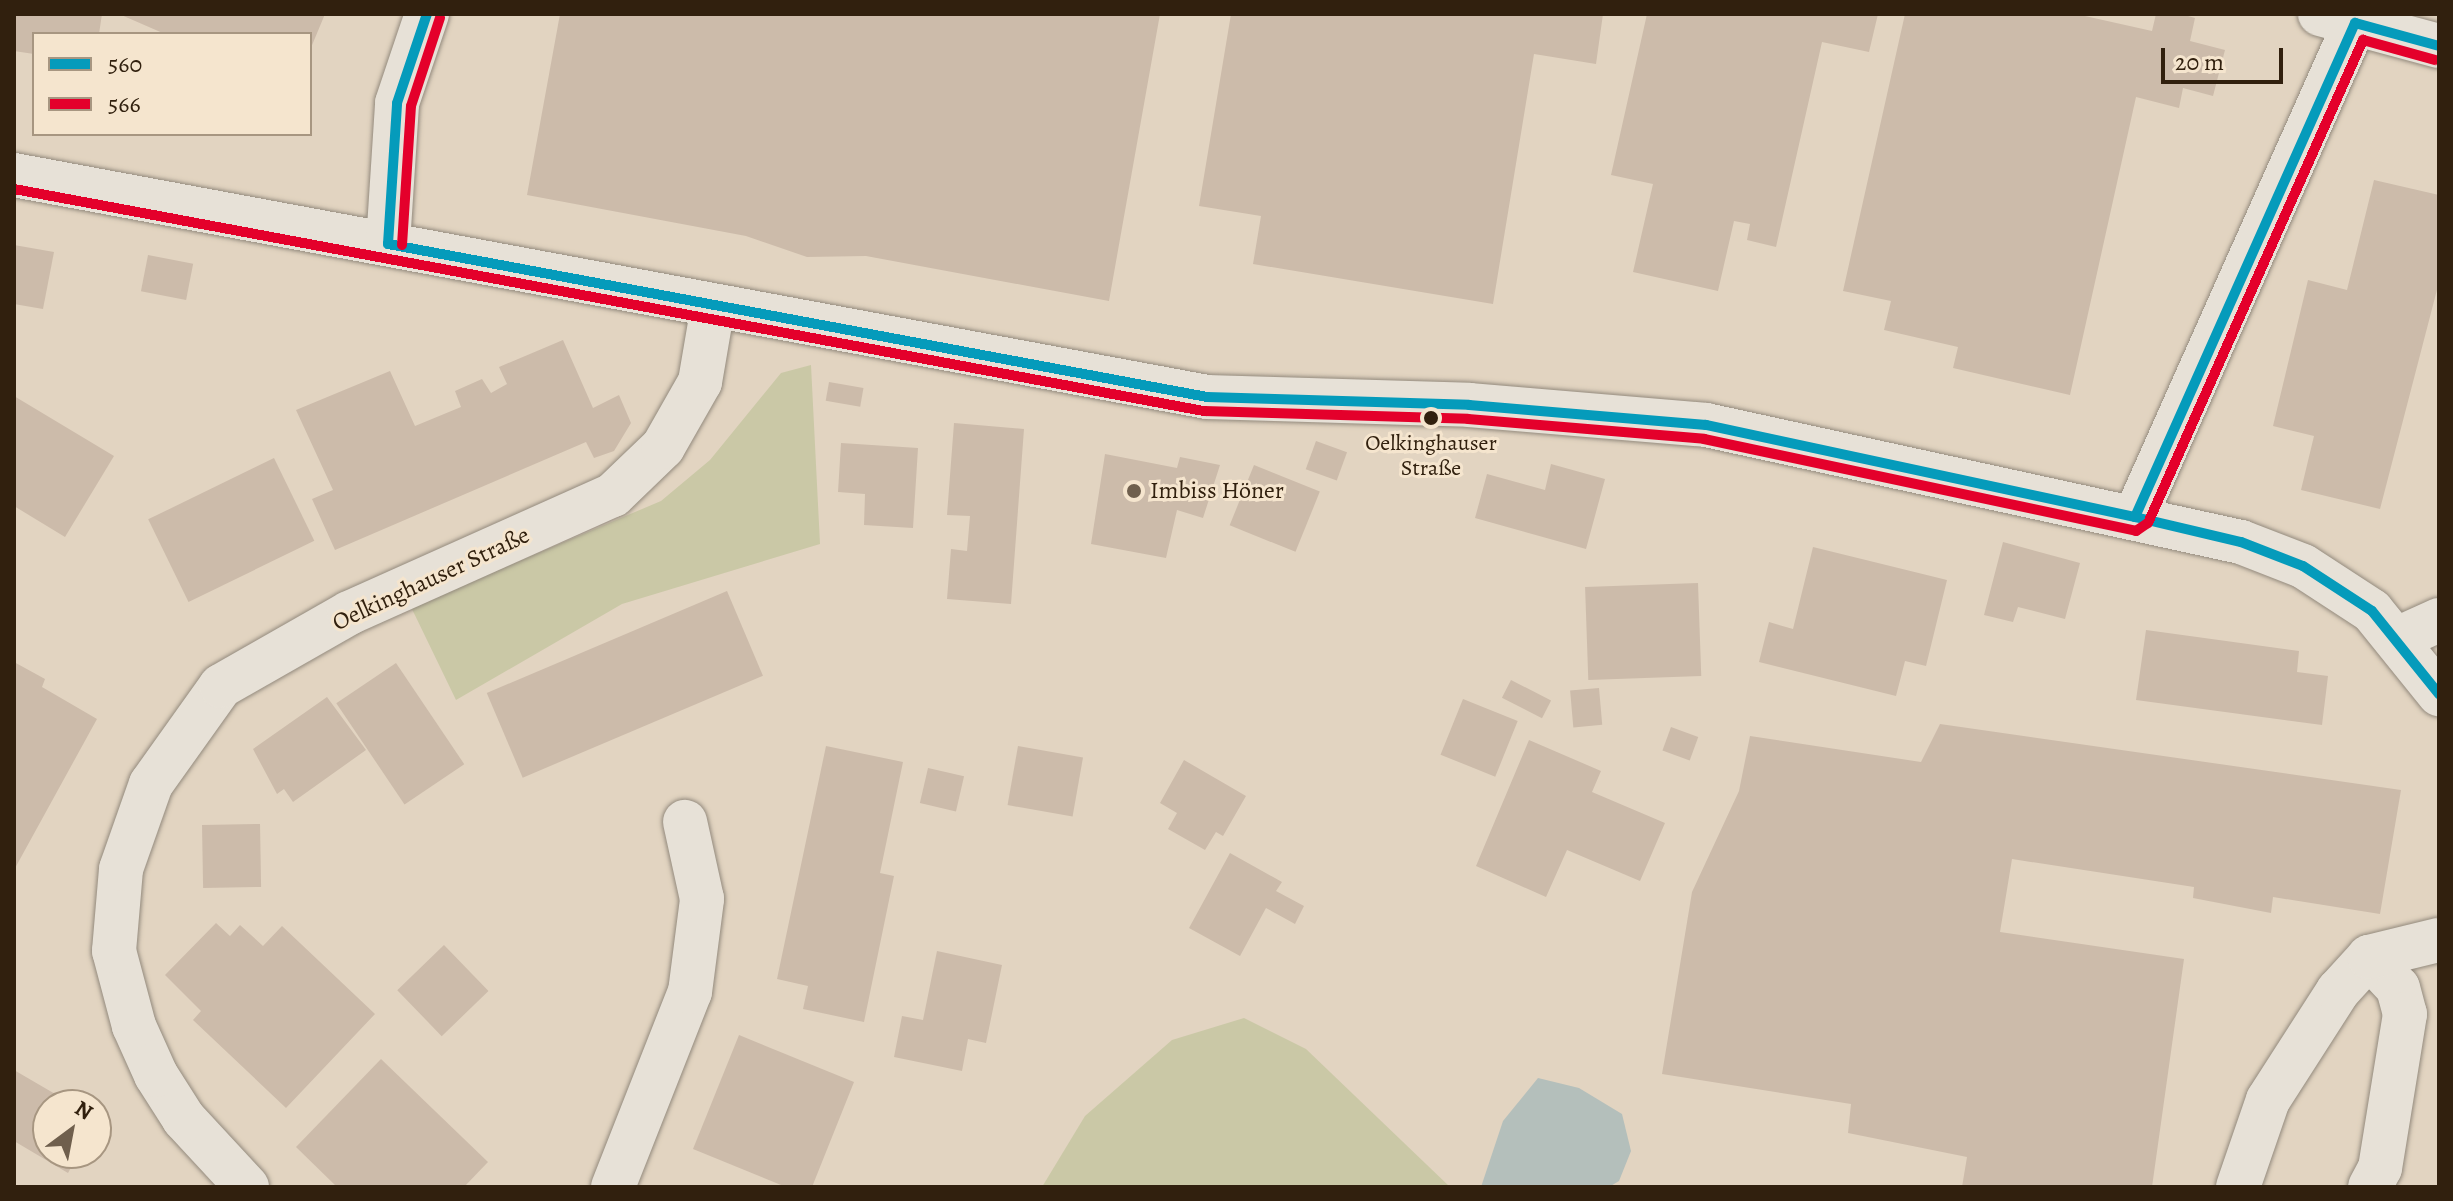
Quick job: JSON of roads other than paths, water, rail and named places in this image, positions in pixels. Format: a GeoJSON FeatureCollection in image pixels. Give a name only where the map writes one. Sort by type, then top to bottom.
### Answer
{"type":"FeatureCollection","features":[{"type":"Feature","properties":{"kind":"street"},"geometry":{"type":"LineString","coordinates":[[388,244],[397,103],[427,14]]}},
{"type":"Feature","properties":{"kind":"street"},"geometry":{"type":"LineString","coordinates":[[2135,517],[2337,18],[2439,46]]}},
{"type":"Feature","properties":{"kind":"street"},"geometry":{"type":"LineString","coordinates":[[14,175],[1207,397],[1469,405],[1706,425],[2241,542],[2303,566],[2372,611],[2439,694]]}},
{"type":"Feature","properties":{"kind":"street","name":"Oelkinghauser Straße"},"geometry":{"type":"LineString","coordinates":[[247,1187],[184,1119],[156,1075],[134,1026],[114,951],[121,869],[151,784],[221,686],[349,613],[613,495],[663,447],[700,382],[713,306]]}},
{"type":"Feature","properties":{"kind":"street"},"geometry":{"type":"LineString","coordinates":[[2397,639],[2439,620]]}},
{"type":"Feature","properties":{"kind":"street"},"geometry":{"type":"LineString","coordinates":[[613,1187],[690,992],[702,899],[685,822]]}},
{"type":"Feature","properties":{"kind":"street"},"geometry":{"type":"LineString","coordinates":[[2238,1187],[2268,1100],[2338,991],[2369,957],[2439,940]]}},
{"type":"Feature","properties":{"kind":"street"},"geometry":{"type":"LineString","coordinates":[[2369,957],[2398,988],[2405,1014],[2380,1168],[2370,1187]]}},
{"type":"Feature","properties":{"kind":"place","name":"Oelkinghauser Straße"},"geometry":{"type":"Point","coordinates":[1431,418]}},
{"type":"Feature","properties":{"kind":"place","name":"Imbiss Höner"},"geometry":{"type":"Point","coordinates":[1134,491]}}]}
